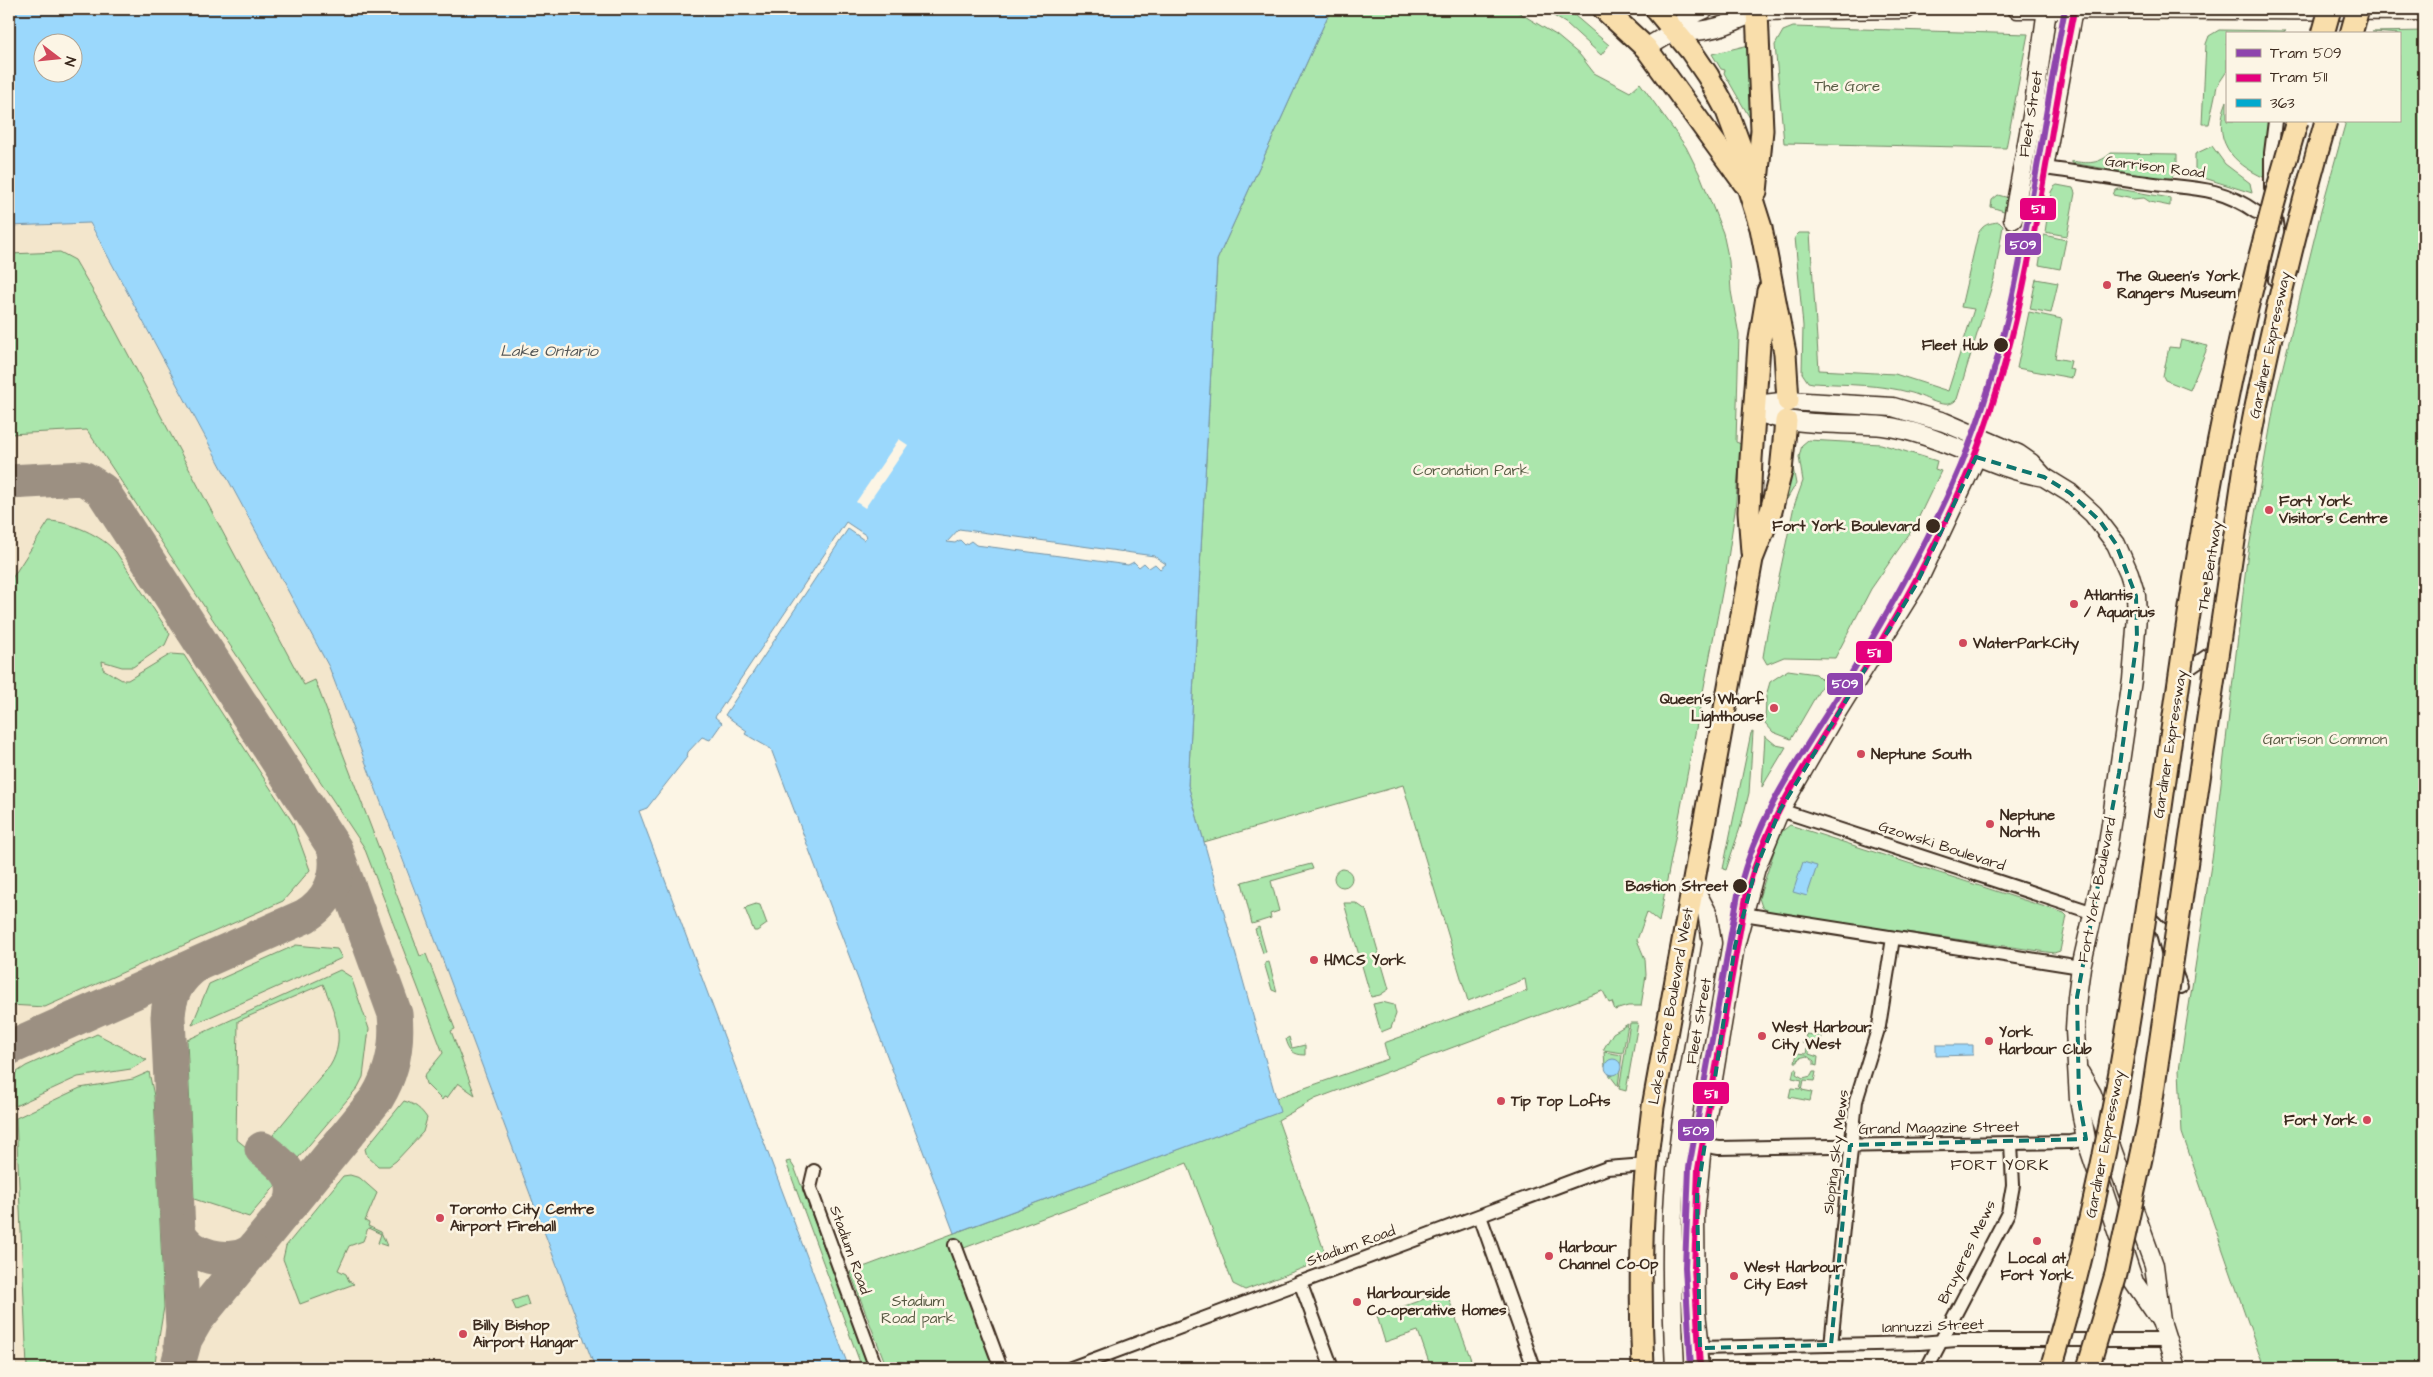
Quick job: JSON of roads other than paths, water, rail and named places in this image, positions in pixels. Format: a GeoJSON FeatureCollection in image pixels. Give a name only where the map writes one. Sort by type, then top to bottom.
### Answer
{"type":"FeatureCollection","features":[{"type":"Feature","properties":{"kind":"highway","name":"Lake Shore Boulevard West"},"geometry":{"type":"LineString","coordinates":[[1604,9],[1646,48],[1752,199]]}},
{"type":"Feature","properties":{"kind":"highway","name":"Lake Shore Boulevard West"},"geometry":{"type":"LineString","coordinates":[[1656,9],[1692,51],[1708,76],[1727,111],[1741,149],[1752,199],[1761,228],[1785,353],[1788,400]]}},
{"type":"Feature","properties":{"kind":"highway"},"geometry":{"type":"LineString","coordinates":[[1752,199],[1762,130],[1754,9]]}},
{"type":"Feature","properties":{"kind":"highway"},"geometry":{"type":"LineString","coordinates":[[2324,32],[2330,9]]}},
{"type":"Feature","properties":{"kind":"highway"},"geometry":{"type":"LineString","coordinates":[[2352,32],[2368,10]]}},
{"type":"Feature","properties":{"kind":"highway","name":"Gardiner Expressway"},"geometry":{"type":"LineString","coordinates":[[2051,1368],[2067,1314],[2091,1216],[2111,1119],[2127,1026],[2204,521],[2226,396],[2269,222],[2297,122]]}},
{"type":"Feature","properties":{"kind":"highway","name":"Gardiner Expressway"},"geometry":{"type":"LineString","coordinates":[[2088,1368],[2116,1274],[2148,1126],[2246,459],[2255,410],[2294,233],[2326,122]]}},
{"type":"Feature","properties":{"kind":"highway","name":"Lake Shore Boulevard West"},"geometry":{"type":"LineString","coordinates":[[1752,559],[1749,512],[1759,345],[1770,278]]}},
{"type":"Feature","properties":{"kind":"highway","name":"Lake Shore Boulevard West"},"geometry":{"type":"LineString","coordinates":[[1643,1368],[1641,1258],[1645,1165],[1653,1107],[1752,559],[1771,511],[1780,472],[1786,422]]}},
{"type":"Feature","properties":{"kind":"street"},"geometry":{"type":"LineString","coordinates":[[1646,48],[1674,32],[1687,17],[1705,9]]}},
{"type":"Feature","properties":{"kind":"street"},"geometry":{"type":"LineString","coordinates":[[1674,32],[1699,33],[1727,26],[1754,9],[1907,9]]}},
{"type":"Feature","properties":{"kind":"street"},"geometry":{"type":"LineString","coordinates":[[2017,9],[2422,11]]}},
{"type":"Feature","properties":{"kind":"street","name":"Fleet Street"},"geometry":{"type":"LineString","coordinates":[[2013,219],[2033,110],[2047,9]]}},
{"type":"Feature","properties":{"kind":"street","name":"Fleet Street"},"geometry":{"type":"LineString","coordinates":[[2044,168],[2073,9]]}},
{"type":"Feature","properties":{"kind":"street","name":"The Bentway"},"geometry":{"type":"LineString","coordinates":[[2181,987],[2168,953],[2162,930],[2141,908],[2174,680],[2213,652],[2240,479],[2239,446],[2277,269],[2277,230],[2271,194],[2271,153],[2276,122]]}},
{"type":"Feature","properties":{"kind":"street","name":"Garrison Road"},"geometry":{"type":"LineString","coordinates":[[2044,168],[2147,184],[2209,189],[2244,204],[2256,212]]}},
{"type":"Feature","properties":{"kind":"street","name":"Fort York Boulevard"},"geometry":{"type":"LineString","coordinates":[[2044,477],[2009,470],[1976,458],[1927,436],[1886,427],[1847,423],[1786,422],[1762,414],[1756,409],[1764,404],[1788,400],[1893,408],[1944,422],[2018,454],[2044,477],[2070,493],[2100,521],[2116,544],[2130,573],[2136,596],[2137,639],[2106,858],[2081,967],[2075,1030],[2079,1070],[2079,1100],[2086,1139],[2134,1282],[2161,1321]]}},
{"type":"Feature","properties":{"kind":"street","name":"Fleet Street"},"geometry":{"type":"LineString","coordinates":[[1702,1368],[1696,1312],[1695,1216],[1702,1145],[1735,946],[1756,868],[1780,810],[1830,723],[1917,583],[1984,440]]}},
{"type":"Feature","properties":{"kind":"street","name":"Gzowski Boulevard"},"geometry":{"type":"LineString","coordinates":[[1780,810],[2094,913]]}},
{"type":"Feature","properties":{"kind":"street","name":"Fleet Street"},"geometry":{"type":"LineString","coordinates":[[1676,1368],[1672,1312],[1674,1194],[1680,1133],[1712,943],[1707,912],[1692,886]]}},
{"type":"Feature","properties":{"kind":"street"},"geometry":{"type":"LineString","coordinates":[[1744,914],[2081,967]]}},
{"type":"Feature","properties":{"kind":"street","name":"Sloping Sky Mews"},"geometry":{"type":"LineString","coordinates":[[1831,1345],[1856,1101],[1879,1026],[1893,938]]}},
{"type":"Feature","properties":{"kind":"street","name":"Fort York Boulevard"},"geometry":{"type":"LineString","coordinates":[[2079,1070],[2092,1094],[2154,1265],[2161,1321],[2176,1368]]}},
{"type":"Feature","properties":{"kind":"street","name":"Grand Magazine Street"},"geometry":{"type":"LineString","coordinates":[[1702,1145],[1719,1148],[2011,1144],[2071,1142],[2086,1139]]}},
{"type":"Feature","properties":{"kind":"street","name":"Bruyeres Mews"},"geometry":{"type":"LineString","coordinates":[[1927,1368],[2008,1213],[2013,1185],[2011,1144]]}},
{"type":"Feature","properties":{"kind":"street","name":"Stadium Road"},"geometry":{"type":"LineString","coordinates":[[1071,1368],[1607,1168],[1645,1165]]}},
{"type":"Feature","properties":{"kind":"street","name":"Stadium Road"},"geometry":{"type":"LineString","coordinates":[[814,1171],[810,1188],[876,1368]]}},
{"type":"Feature","properties":{"kind":"street"},"geometry":{"type":"LineString","coordinates":[[1480,1216],[1534,1368]]}},
{"type":"Feature","properties":{"kind":"street"},"geometry":{"type":"LineString","coordinates":[[955,1245],[1001,1368]]}},
{"type":"Feature","properties":{"kind":"street"},"geometry":{"type":"LineString","coordinates":[[1300,1282],[1332,1368]]}},
{"type":"Feature","properties":{"kind":"street","name":"Iannuzzi Street"},"geometry":{"type":"LineString","coordinates":[[1700,1348],[1940,1341],[2167,1340]]}},
{"type":"Feature","properties":{"kind":"water","name":"Lake Ontario"},"geometry":{"type":"Polygon","coordinates":[[[9,9],[1331,9],[1217,260],[1188,785],[1280,1112],[954,1233],[771,749],[745,734],[747,731],[725,715],[848,529],[864,540],[867,536],[846,522],[715,717],[722,723],[710,740],[702,737],[688,752],[687,757],[647,808],[639,811],[849,1368],[595,1368],[418,894],[416,894],[329,667],[90,223],[9,226],[9,9]],[[959,529],[947,542],[955,543],[960,540],[965,545],[971,541],[976,545],[1128,565],[1134,562],[1139,567],[1144,563],[1149,568],[1155,564],[1160,569],[1166,564],[1154,556],[959,529]]]}},
{"type":"Feature","properties":{"kind":"water"},"geometry":{"type":"Polygon","coordinates":[[[1803,862],[1817,866],[1807,896],[1793,892],[1803,862]]]}},
{"type":"Feature","properties":{"kind":"water"},"geometry":{"type":"Polygon","coordinates":[[[1936,1045],[1973,1045],[1973,1055],[1936,1056],[1936,1045]]]}},
{"type":"Feature","properties":{"kind":"water"},"geometry":{"type":"Polygon","coordinates":[[[1613,1059],[1619,1061],[1621,1067],[1619,1073],[1613,1075],[1607,1073],[1605,1067],[1607,1061],[1613,1059]]]}},
{"type":"Feature","properties":{"kind":"tram line","name":"509"},"geometry":{"type":"LineString","coordinates":[[1691,1368],[1685,1267],[1689,1168],[1739,889],[1748,861],[1769,810],[1900,590],[1940,512],[1975,429],[1994,371],[2022,251],[2065,9]]}},
{"type":"Feature","properties":{"kind":"tram line","name":"511"},"geometry":{"type":"LineString","coordinates":[[1700,1367],[1694,1267],[1698,1169],[1747,891],[1766,838],[1777,814],[1908,595],[1949,515],[1984,431],[2002,372],[2030,253],[2074,11]]}},
{"type":"Feature","properties":{"kind":"place","name":"The Queen's York Rangers Museum"},"geometry":{"type":"Point","coordinates":[2107,285]}},
{"type":"Feature","properties":{"kind":"place","name":"Fleet Hub"},"geometry":{"type":"Point","coordinates":[2001,345]}},
{"type":"Feature","properties":{"kind":"place","name":"Fort York Visitor's Centre"},"geometry":{"type":"Point","coordinates":[2269,510]}},
{"type":"Feature","properties":{"kind":"place","name":"Fort York Boulevard"},"geometry":{"type":"Point","coordinates":[1933,526]}},
{"type":"Feature","properties":{"kind":"place","name":"Atlantis / Aquarius"},"geometry":{"type":"Point","coordinates":[2074,604]}},
{"type":"Feature","properties":{"kind":"place","name":"WaterParkCity"},"geometry":{"type":"Point","coordinates":[1963,643]}},
{"type":"Feature","properties":{"kind":"place","name":"Queen's Wharf Lighthouse"},"geometry":{"type":"Point","coordinates":[1774,708]}},
{"type":"Feature","properties":{"kind":"place","name":"Neptune South"},"geometry":{"type":"Point","coordinates":[1861,754]}},
{"type":"Feature","properties":{"kind":"place","name":"Neptune North"},"geometry":{"type":"Point","coordinates":[1990,824]}},
{"type":"Feature","properties":{"kind":"place","name":"Bastion Street"},"geometry":{"type":"Point","coordinates":[1740,886]}},
{"type":"Feature","properties":{"kind":"place","name":"HMCS York"},"geometry":{"type":"Point","coordinates":[1314,960]}},
{"type":"Feature","properties":{"kind":"place","name":"West Harbour City West"},"geometry":{"type":"Point","coordinates":[1762,1036]}},
{"type":"Feature","properties":{"kind":"place","name":"York Harbour Club"},"geometry":{"type":"Point","coordinates":[1989,1041]}},
{"type":"Feature","properties":{"kind":"place","name":"Tip Top Lofts"},"geometry":{"type":"Point","coordinates":[1501,1101]}},
{"type":"Feature","properties":{"kind":"place","name":"Fort York"},"geometry":{"type":"Point","coordinates":[2367,1120]}},
{"type":"Feature","properties":{"kind":"place","name":"Toronto City Centre Airport Firehall"},"geometry":{"type":"Point","coordinates":[440,1218]}},
{"type":"Feature","properties":{"kind":"place","name":"Local at Fort York"},"geometry":{"type":"Point","coordinates":[2037,1241]}},
{"type":"Feature","properties":{"kind":"place","name":"Harbour Channel Co-Op"},"geometry":{"type":"Point","coordinates":[1549,1256]}},
{"type":"Feature","properties":{"kind":"place","name":"West Harbour City East"},"geometry":{"type":"Point","coordinates":[1734,1276]}},
{"type":"Feature","properties":{"kind":"place","name":"Harbourside Co-operative Homes"},"geometry":{"type":"Point","coordinates":[1357,1302]}},
{"type":"Feature","properties":{"kind":"place","name":"Billy Bishop Airport Hangar"},"geometry":{"type":"Point","coordinates":[463,1334]}},
{"type":"Feature","properties":{"kind":"district","name":"FORT YORK"},"geometry":{"type":"Point","coordinates":[2000,1165]}},
{"type":"Feature","properties":{"kind":"park label","name":"The Gore"},"geometry":{"type":"Point","coordinates":[1847,86]}},
{"type":"Feature","properties":{"kind":"park label","name":"Coronation Park"},"geometry":{"type":"Point","coordinates":[1471,470]}},
{"type":"Feature","properties":{"kind":"park label","name":"Garrison Common"},"geometry":{"type":"Point","coordinates":[2325,739]}},
{"type":"Feature","properties":{"kind":"park label","name":"Stadium Road park"},"geometry":{"type":"Point","coordinates":[918,1310]}}]}
